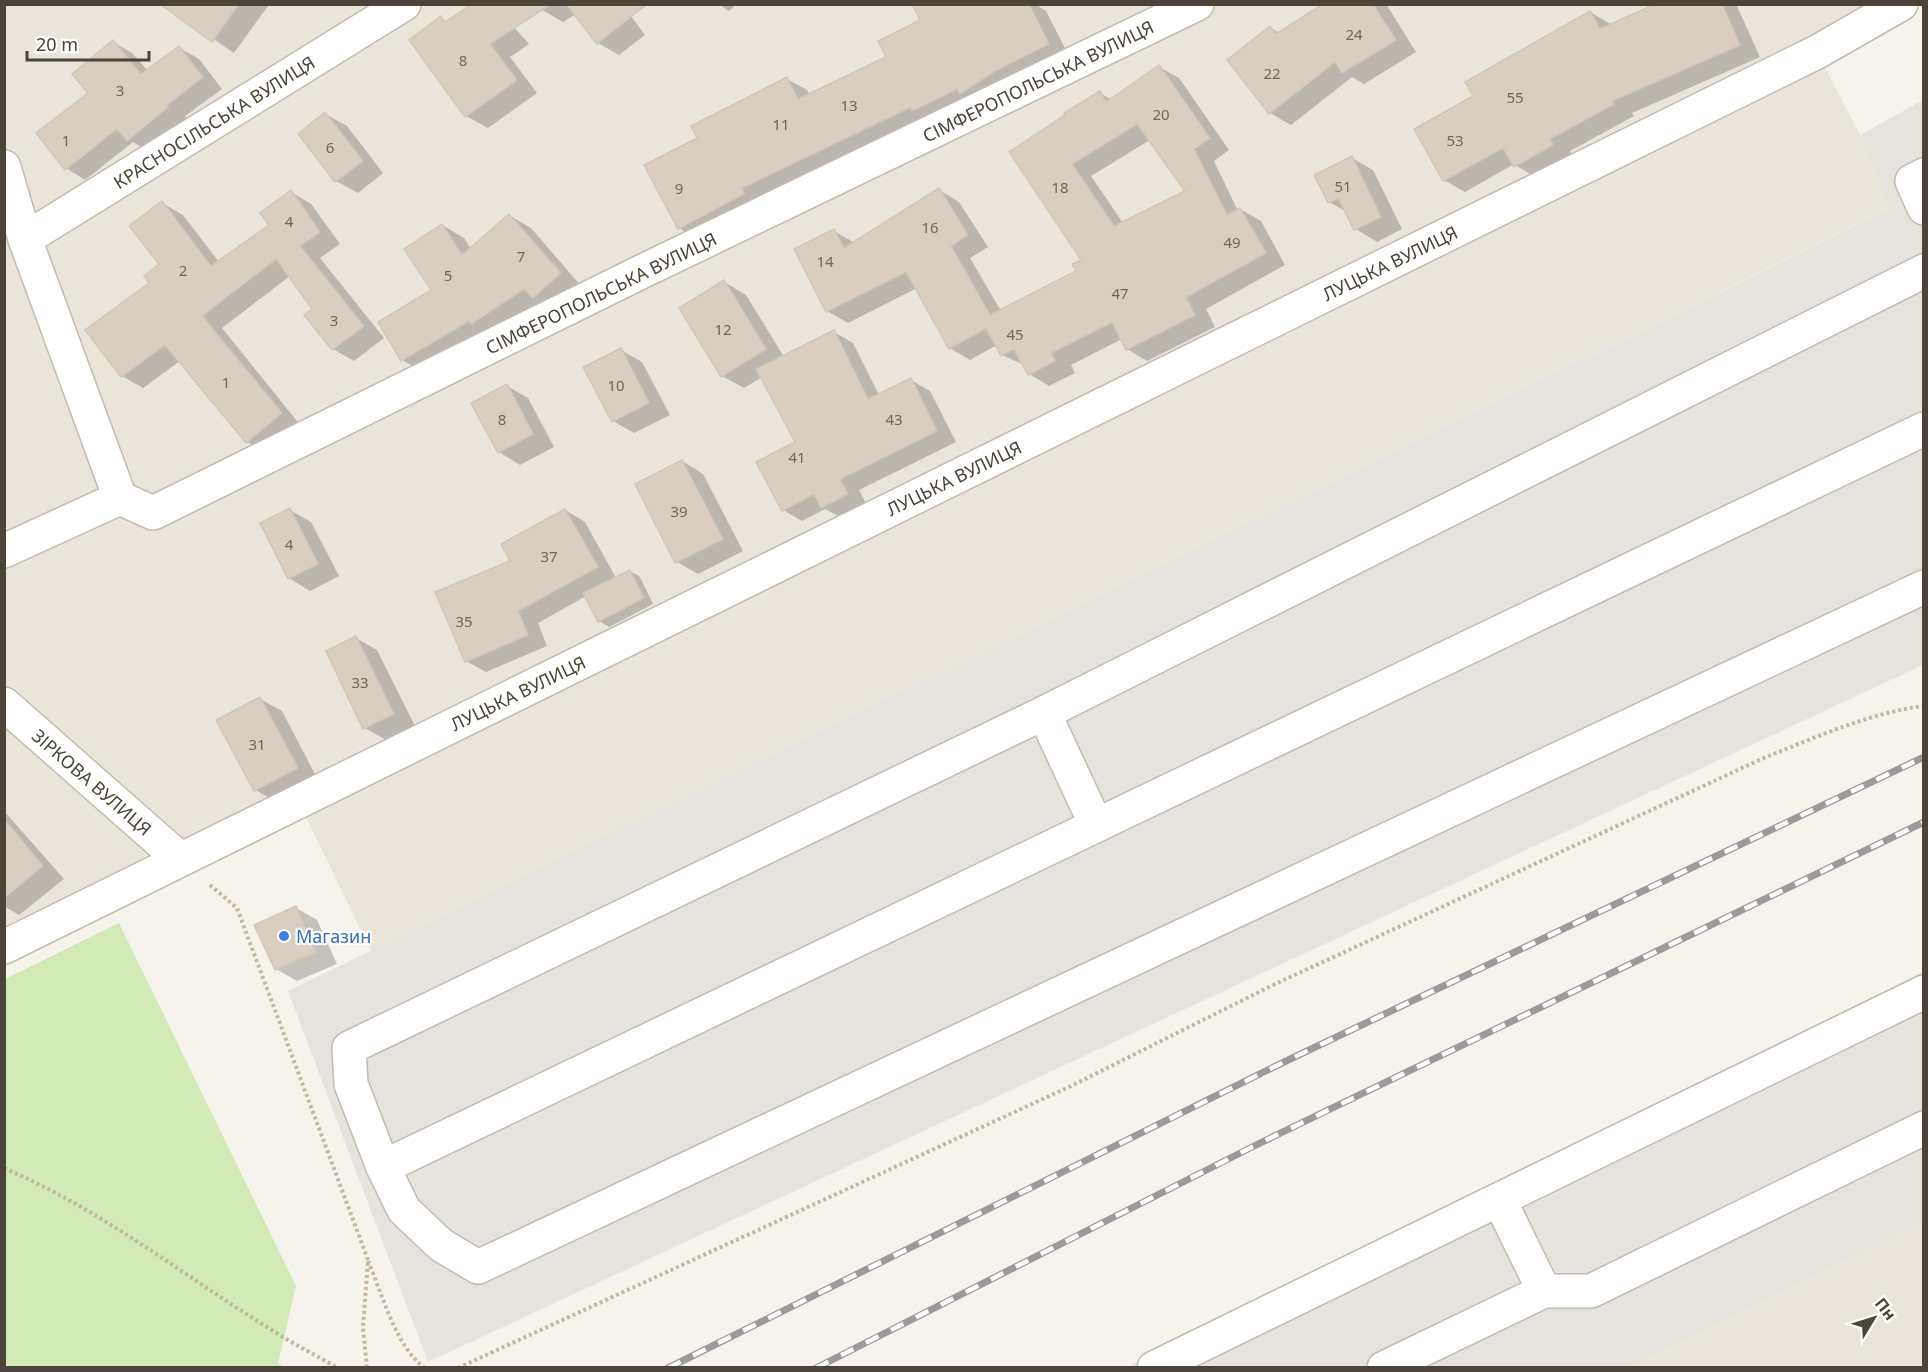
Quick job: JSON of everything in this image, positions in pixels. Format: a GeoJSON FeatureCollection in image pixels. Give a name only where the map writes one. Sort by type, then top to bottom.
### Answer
{"type":"FeatureCollection","features":[{"type":"Feature","properties":{"kind":"street","name":"КРАСНОСІЛЬСЬКА ВУЛИЦЯ"},"geometry":{"type":"LineString","coordinates":[[24,239],[404,4]]}},
{"type":"Feature","properties":{"kind":"street","name":"СІМФЕРОПОЛЬСЬКА ВУЛИЦЯ"},"geometry":{"type":"LineString","coordinates":[[120,498],[153,513],[641,272],[1197,4]]}},
{"type":"Feature","properties":{"kind":"street","name":"ЛУЦЬКА ВУЛИЦЯ"},"geometry":{"type":"LineString","coordinates":[[4,947],[1817,52],[1901,4]]}},
{"type":"Feature","properties":{"kind":"street"},"geometry":{"type":"LineString","coordinates":[[4,167],[24,239],[120,498],[4,551]]}},
{"type":"Feature","properties":{"kind":"street"},"geometry":{"type":"LineString","coordinates":[[1923,175],[1912,181],[1923,208]]}},
{"type":"Feature","properties":{"kind":"street"},"geometry":{"type":"LineString","coordinates":[[1923,271],[1044,713],[349,1048],[351,1084],[383,1167],[404,1210],[441,1245],[478,1267],[1923,587]]}},
{"type":"Feature","properties":{"kind":"street"},"geometry":{"type":"LineString","coordinates":[[383,1167],[1923,429]]}},
{"type":"Feature","properties":{"kind":"street","name":"ЗІРКОВА ВУЛИЦЯ"},"geometry":{"type":"LineString","coordinates":[[4,704],[180,859]]}},
{"type":"Feature","properties":{"kind":"street"},"geometry":{"type":"LineString","coordinates":[[1044,713],[1096,825]]}},
{"type":"Feature","properties":{"kind":"street"},"geometry":{"type":"LineString","coordinates":[[1154,1368],[1500,1201],[1923,992]]}},
{"type":"Feature","properties":{"kind":"street"},"geometry":{"type":"LineString","coordinates":[[1384,1368],[1544,1291],[1591,1291],[1923,1128]]}},
{"type":"Feature","properties":{"kind":"street"},"geometry":{"type":"LineString","coordinates":[[1500,1201],[1544,1291]]}},
{"type":"Feature","properties":{"kind":"path"},"geometry":{"type":"LineString","coordinates":[[458,1368],[1069,1087],[1271,986],[1766,757],[1850,724],[1901,709],[1923,706]]}},
{"type":"Feature","properties":{"kind":"path"},"geometry":{"type":"LineString","coordinates":[[180,859],[237,908],[368,1260],[402,1343],[414,1360],[425,1368]]}},
{"type":"Feature","properties":{"kind":"path"},"geometry":{"type":"LineString","coordinates":[[4,1168],[26,1177],[131,1238],[271,1330],[338,1368]]}},
{"type":"Feature","properties":{"kind":"path"},"geometry":{"type":"LineString","coordinates":[[367,1368],[363,1327],[368,1260]]}},
{"type":"Feature","properties":{"kind":"shaded area"},"geometry":{"type":"Polygon","coordinates":[[[5,5],[1901,5],[1817,52],[1860,135],[1891,208],[371,951],[298,801],[5,947],[5,5]]]}},
{"type":"Feature","properties":{"kind":"shaded area"},"geometry":{"type":"Polygon","coordinates":[[[1923,100],[1923,665],[428,1362],[288,991],[1890,209],[1860,135],[1923,100]]]}},
{"type":"Feature","properties":{"kind":"shaded area"},"geometry":{"type":"Polygon","coordinates":[[[1923,972],[1923,1224],[1629,1367],[1125,1368],[1923,972]]]}},
{"type":"Feature","properties":{"kind":"shaded area"},"geometry":{"type":"Polygon","coordinates":[[[1923,1224],[1923,1367],[1629,1367],[1923,1224]]]}},
{"type":"Feature","properties":{"kind":"green space"},"geometry":{"type":"Polygon","coordinates":[[[119,923],[296,1286],[278,1363],[284,1367],[5,1367],[5,979],[119,923]]]}},
{"type":"Feature","properties":{"kind":"building"},"geometry":{"type":"Polygon","coordinates":[[[160,4],[239,4],[212,42],[160,4]]]}},
{"type":"Feature","properties":{"kind":"building"},"geometry":{"type":"Polygon","coordinates":[[[472,4],[551,4],[490,44],[517,80],[465,117],[409,40],[441,16],[445,22],[472,4]]]}},
{"type":"Feature","properties":{"kind":"building"},"geometry":{"type":"Polygon","coordinates":[[[566,4],[647,4],[597,44],[566,4]]]}},
{"type":"Feature","properties":{"kind":"building"},"geometry":{"type":"Polygon","coordinates":[[[912,4],[1029,4],[1049,44],[995,71],[960,94],[957,89],[912,111],[911,107],[742,188],[744,194],[678,229],[644,165],[697,138],[691,126],[787,77],[798,99],[886,57],[878,41],[920,20],[912,4]]]}},
{"type":"Feature","properties":{"kind":"building"},"geometry":{"type":"Polygon","coordinates":[[[1323,4],[1373,4],[1396,40],[1342,73],[1335,62],[1269,114],[1227,60],[1270,26],[1276,34],[1323,4]]]}},
{"type":"Feature","properties":{"kind":"building"},"geometry":{"type":"Polygon","coordinates":[[[1655,4],[1722,4],[1740,45],[1612,101],[1614,104],[1550,139],[1553,145],[1514,167],[1503,148],[1443,181],[1414,129],[1473,96],[1465,82],[1590,11],[1600,29],[1655,4]]]}},
{"type":"Feature","properties":{"kind":"building"},"geometry":{"type":"Polygon","coordinates":[[[113,40],[141,74],[179,46],[203,77],[127,141],[117,129],[65,170],[36,133],[88,93],[72,74],[113,40]]]}},
{"type":"Feature","properties":{"kind":"building"},"geometry":{"type":"Polygon","coordinates":[[[1159,65],[1210,138],[1194,149],[1227,215],[1240,208],[1266,253],[1186,297],[1195,315],[1126,350],[1112,322],[1051,353],[1055,361],[1028,375],[1014,349],[1001,356],[986,328],[949,349],[906,272],[826,312],[794,249],[834,229],[844,248],[939,188],[968,235],[951,246],[990,315],[1076,271],[1072,264],[1081,260],[1009,152],[1100,91],[1106,102],[1159,65]],[[1137,124],[1072,164],[1114,226],[1185,191],[1137,124]]]}},
{"type":"Feature","properties":{"kind":"building"},"geometry":{"type":"Polygon","coordinates":[[[325,112],[363,161],[335,182],[298,134],[325,112]]]}},
{"type":"Feature","properties":{"kind":"building"},"geometry":{"type":"Polygon","coordinates":[[[1352,156],[1381,217],[1354,230],[1338,198],[1328,203],[1314,175],[1352,156]]]}},
{"type":"Feature","properties":{"kind":"building"},"geometry":{"type":"Polygon","coordinates":[[[291,190],[320,232],[300,246],[364,326],[332,350],[304,315],[312,309],[276,259],[202,316],[282,413],[246,443],[165,345],[121,377],[85,330],[149,283],[144,276],[159,264],[129,226],[162,201],[211,266],[269,225],[260,213],[291,190]]]}},
{"type":"Feature","properties":{"kind":"building"},"geometry":{"type":"Polygon","coordinates":[[[509,214],[561,273],[533,298],[524,289],[471,324],[469,321],[401,361],[378,322],[431,290],[404,249],[442,224],[462,255],[509,214]]]}},
{"type":"Feature","properties":{"kind":"building"},"geometry":{"type":"Polygon","coordinates":[[[724,280],[766,349],[721,377],[679,308],[724,280]]]}},
{"type":"Feature","properties":{"kind":"building"},"geometry":{"type":"Polygon","coordinates":[[[834,330],[868,399],[911,378],[937,431],[840,479],[848,494],[821,508],[814,494],[782,511],[756,462],[795,442],[756,369],[834,330]]]}},
{"type":"Feature","properties":{"kind":"building"},"geometry":{"type":"Polygon","coordinates":[[[621,348],[649,403],[612,422],[583,367],[621,348]]]}},
{"type":"Feature","properties":{"kind":"building"},"geometry":{"type":"Polygon","coordinates":[[[507,384],[533,434],[498,453],[471,403],[507,384]]]}},
{"type":"Feature","properties":{"kind":"building"},"geometry":{"type":"Polygon","coordinates":[[[682,460],[723,539],[675,563],[635,484],[682,460]]]}},
{"type":"Feature","properties":{"kind":"building"},"geometry":{"type":"Polygon","coordinates":[[[290,508],[318,564],[288,579],[260,523],[290,508]]]}},
{"type":"Feature","properties":{"kind":"building"},"geometry":{"type":"Polygon","coordinates":[[[565,509],[598,567],[518,611],[528,635],[465,662],[435,592],[510,561],[501,544],[565,509]]]}},
{"type":"Feature","properties":{"kind":"building"},"geometry":{"type":"Polygon","coordinates":[[[630,570],[644,598],[598,622],[583,593],[630,570]]]}},
{"type":"Feature","properties":{"kind":"building"},"geometry":{"type":"Polygon","coordinates":[[[356,636],[394,714],[363,729],[326,651],[356,636]]]}},
{"type":"Feature","properties":{"kind":"building"},"geometry":{"type":"Polygon","coordinates":[[[260,697],[298,768],[254,791],[216,720],[260,697]]]}},
{"type":"Feature","properties":{"kind":"building"},"geometry":{"type":"Polygon","coordinates":[[[4,819],[43,866],[4,898],[4,819]]]}},
{"type":"Feature","properties":{"kind":"building"},"geometry":{"type":"Polygon","coordinates":[[[296,906],[316,952],[275,970],[254,925],[296,906]]]}},
{"type":"Feature","properties":{"kind":"railway"},"geometry":{"type":"LineString","coordinates":[[668,1368],[1284,1062],[1924,757]]}},
{"type":"Feature","properties":{"kind":"railway"},"geometry":{"type":"LineString","coordinates":[[816,1368],[1256,1145],[1924,822]]}},
{"type":"Feature","properties":{"kind":"place","name":"Магазин"},"geometry":{"type":"Point","coordinates":[284,936]}}]}
